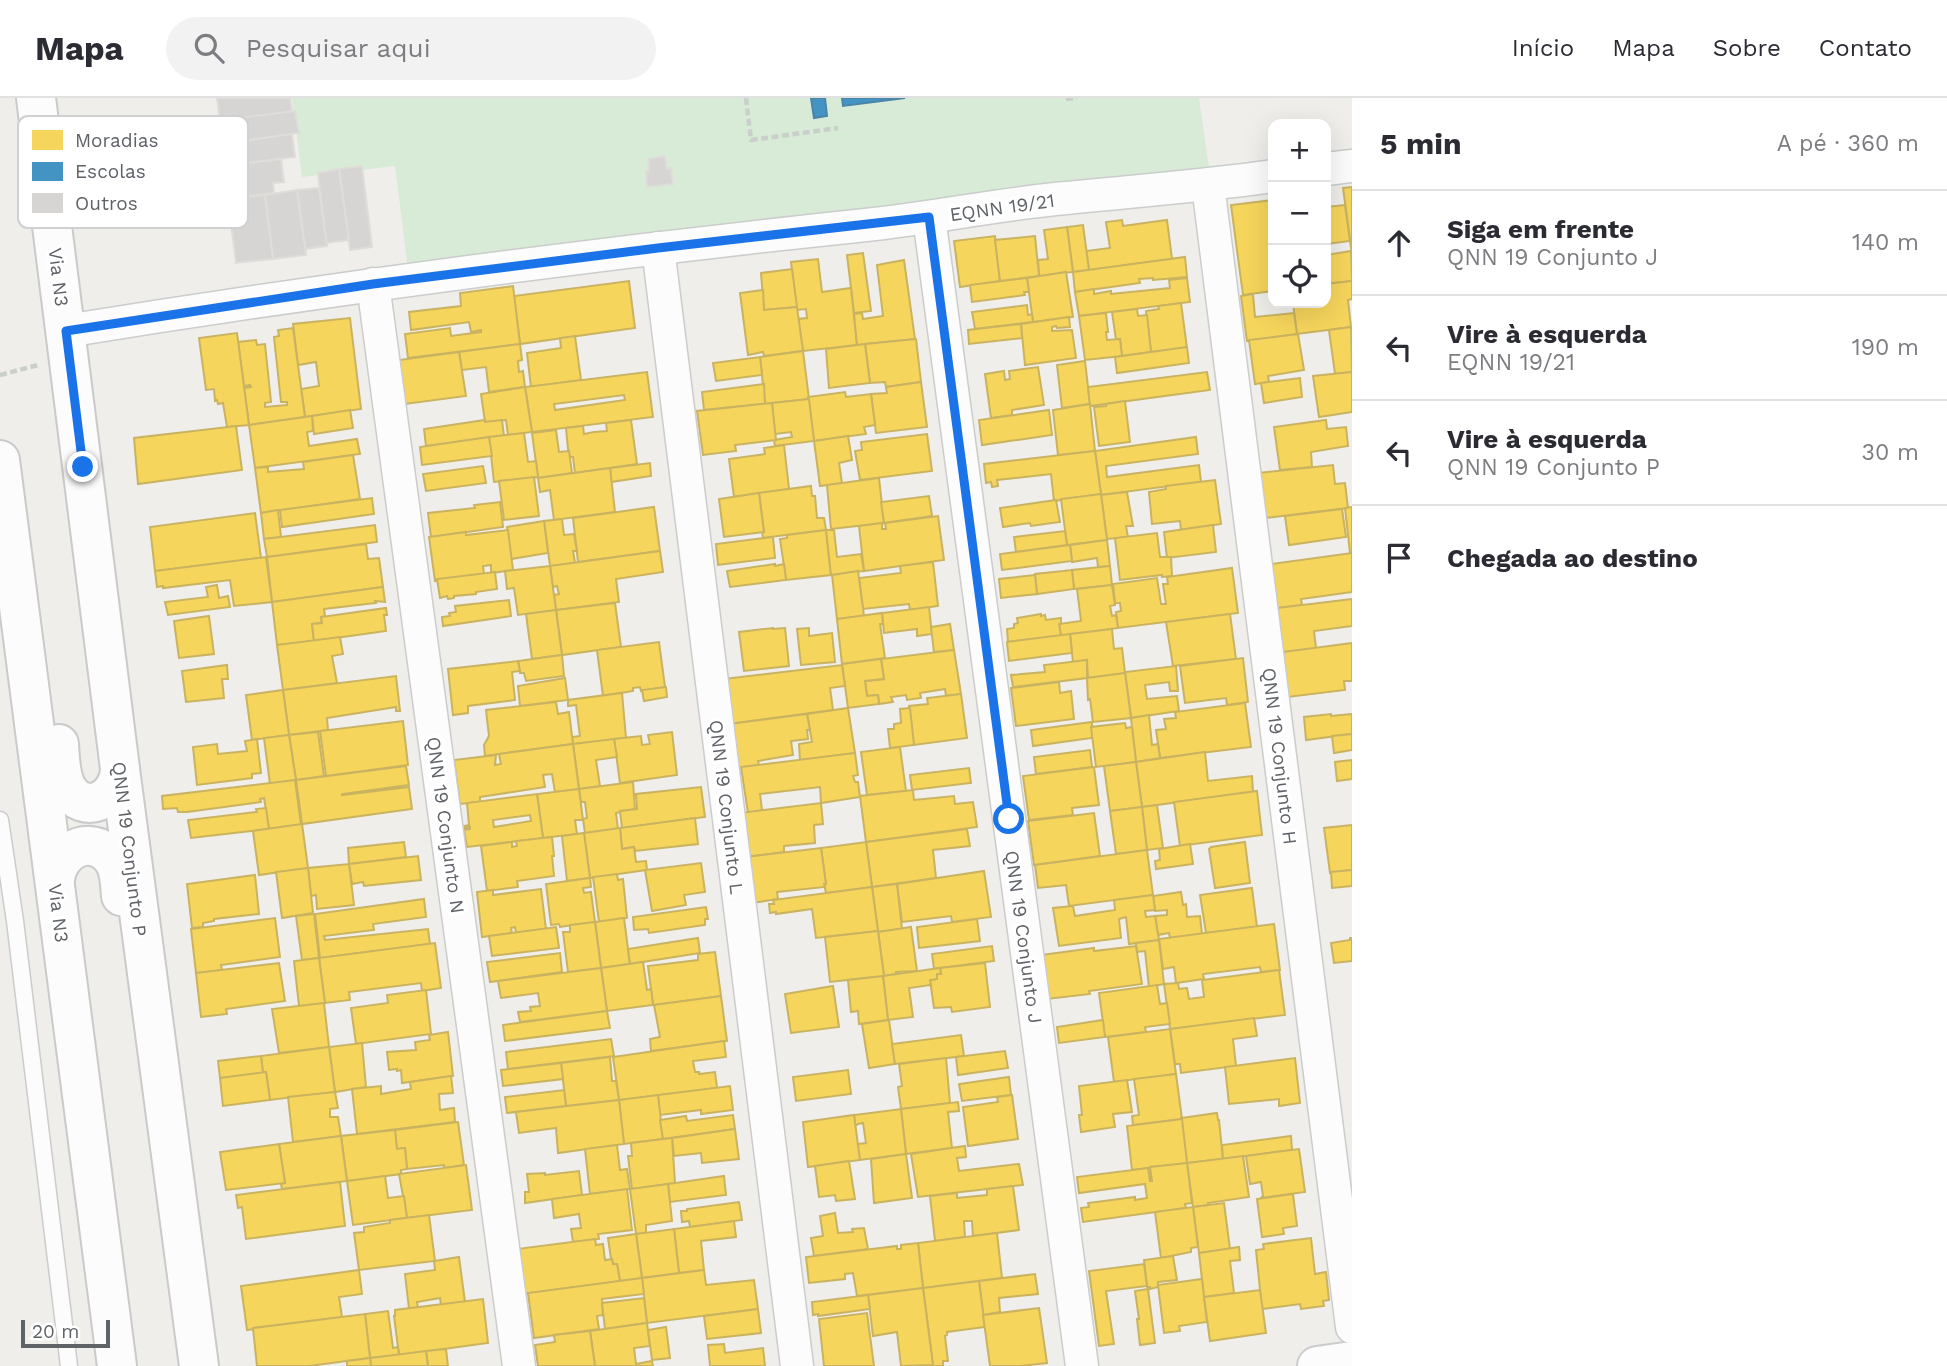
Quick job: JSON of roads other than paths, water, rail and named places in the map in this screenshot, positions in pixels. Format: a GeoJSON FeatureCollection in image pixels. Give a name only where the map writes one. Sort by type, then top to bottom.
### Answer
{"type":"FeatureCollection","features":[{"type":"Feature","properties":{"kind":"main road","name":"Via N3"},"geometry":{"type":"LineString","coordinates":[[36,98],[38,116]]}},
{"type":"Feature","properties":{"kind":"main road","name":"Via N3"},"geometry":{"type":"LineString","coordinates":[[53,228],[66,331]]}},
{"type":"Feature","properties":{"kind":"main road","name":"QNN 19 Conjunto P"},"geometry":{"type":"LineString","coordinates":[[66,331],[120,769],[199,1366]]}},
{"type":"Feature","properties":{"kind":"main road","name":"Via N3"},"geometry":{"type":"LineString","coordinates":[[0,457],[117,1366]]}},
{"type":"Feature","properties":{"kind":"main road"},"geometry":{"type":"LineString","coordinates":[[0,457],[42,603],[65,786],[71,795],[81,801],[101,801],[110,796],[116,788],[120,769]]}},
{"type":"Feature","properties":{"kind":"main road"},"geometry":{"type":"LineString","coordinates":[[55,879],[60,860],[75,848],[85,846],[106,852],[118,870],[140,1079],[173,1168]]}},
{"type":"Feature","properties":{"kind":"main road"},"geometry":{"type":"LineString","coordinates":[[1317,1366],[1352,1361]]}},
{"type":"Feature","properties":{"kind":"street"},"geometry":{"type":"LineString","coordinates":[[1331,168],[1352,166]]}},
{"type":"Feature","properties":{"kind":"street","name":"EQNN 19/21"},"geometry":{"type":"LineString","coordinates":[[66,331],[373,284],[1067,198],[1268,177]]}},
{"type":"Feature","properties":{"kind":"street","name":"QNN 19 Conjunto H"},"geometry":{"type":"LineString","coordinates":[[1208,185],[1352,1327]]}},
{"type":"Feature","properties":{"kind":"street","name":"QNN 19 Conjunto J"},"geometry":{"type":"LineString","coordinates":[[929,217],[1082,1366]]}},
{"type":"Feature","properties":{"kind":"street","name":"QNN 19 Conjunto L"},"geometry":{"type":"LineString","coordinates":[[658,248],[797,1366]]}},
{"type":"Feature","properties":{"kind":"street","name":"QNN 19 Conjunto N"},"geometry":{"type":"LineString","coordinates":[[373,284],[519,1366]]}},
{"type":"Feature","properties":{"kind":"lane"},"geometry":{"type":"LineString","coordinates":[[0,820],[69,1366]]}}]}
